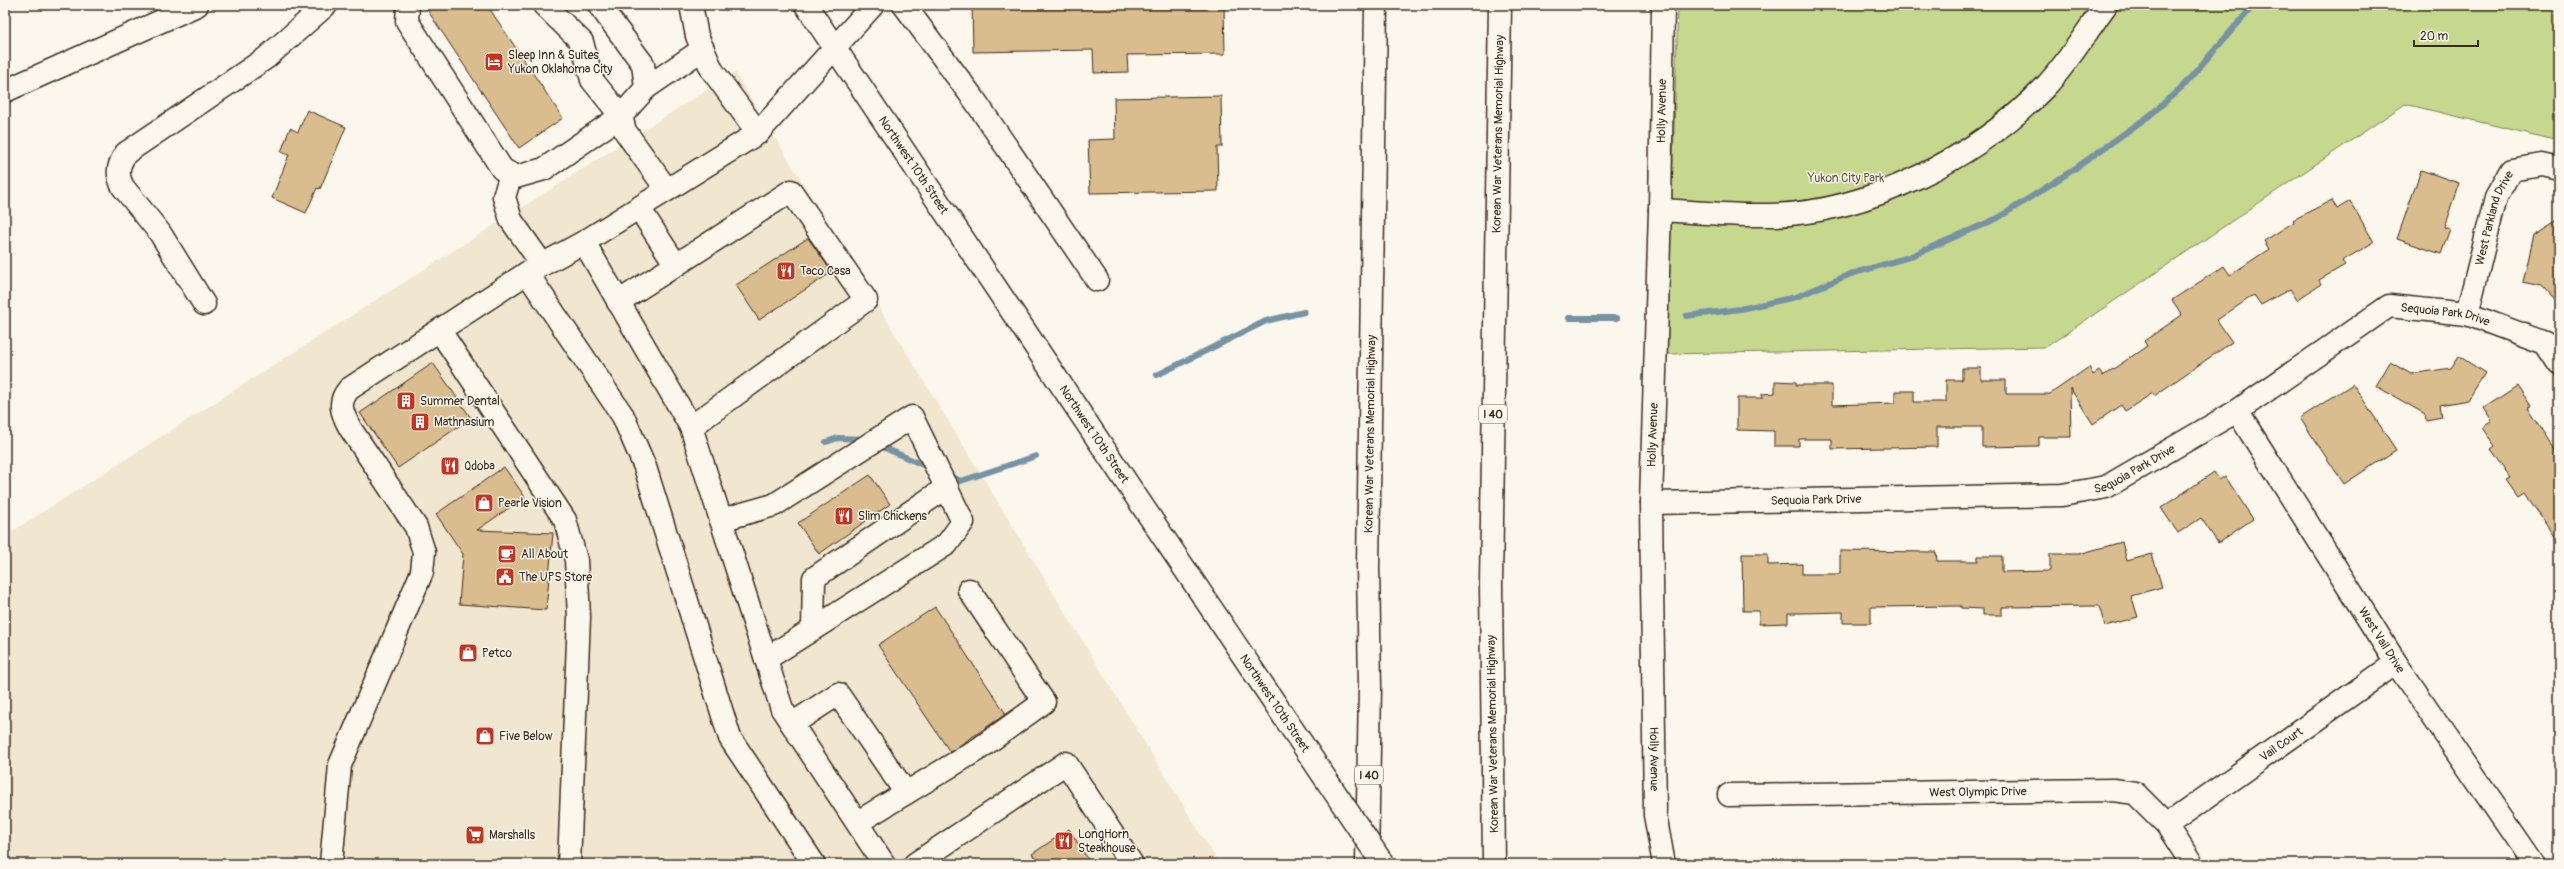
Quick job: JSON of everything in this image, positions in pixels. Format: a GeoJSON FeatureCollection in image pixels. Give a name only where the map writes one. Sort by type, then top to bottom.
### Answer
{"type":"FeatureCollection","features":[{"type":"Feature","properties":{"kind":"main road"},"geometry":{"type":"LineString","coordinates":[[5,91],[197,5]]}},
{"type":"Feature","properties":{"kind":"main road"},"geometry":{"type":"LineString","coordinates":[[204,304],[160,233],[123,187],[119,180],[118,168],[126,153],[266,58],[326,5]]}},
{"type":"Feature","properties":{"kind":"main road"},"geometry":{"type":"LineString","coordinates":[[408,5],[407,21],[502,169],[516,178],[544,169],[622,116],[646,88],[703,49]]}},
{"type":"Feature","properties":{"kind":"main road"},"geometry":{"type":"LineString","coordinates":[[544,5],[582,42],[592,80],[622,116],[625,131],[667,190]]}},
{"type":"Feature","properties":{"kind":"main road"},"geometry":{"type":"LineString","coordinates":[[599,5],[643,64],[646,88]]}},
{"type":"Feature","properties":{"kind":"main road"},"geometry":{"type":"LineString","coordinates":[[691,5],[697,36],[712,70],[758,133]]}},
{"type":"Feature","properties":{"kind":"main road","name":"Northwest 10th Street"},"geometry":{"type":"LineString","coordinates":[[806,5],[1383,864]]}},
{"type":"Feature","properties":{"kind":"main road"},"geometry":{"type":"LineString","coordinates":[[331,864],[340,765],[422,572],[424,552],[416,527],[350,428],[341,410],[342,397],[349,389],[535,269],[584,242],[758,133],[873,5]]}},
{"type":"Feature","properties":{"kind":"main road"},"geometry":{"type":"LineString","coordinates":[[904,5],[976,102],[1097,280]]}},
{"type":"Feature","properties":{"kind":"main road","name":"Korean War Veterans Memorial Highway"},"geometry":{"type":"LineString","coordinates":[[1367,864],[1370,687],[1368,566],[1376,5]]}},
{"type":"Feature","properties":{"kind":"main road","name":"Korean War Veterans Memorial Highway"},"geometry":{"type":"LineString","coordinates":[[1494,864],[1491,583],[1500,5]]}},
{"type":"Feature","properties":{"kind":"main road","name":"Holly Avenue"},"geometry":{"type":"LineString","coordinates":[[1663,5],[1660,210],[1651,503],[1655,815],[1664,864]]}},
{"type":"Feature","properties":{"kind":"main road"},"geometry":{"type":"LineString","coordinates":[[1660,210],[1769,215],[1815,211],[1871,196],[1914,178],[1958,157],[1998,128],[2045,87],[2106,5]]}},
{"type":"Feature","properties":{"kind":"main road","name":"West Parkland Drive"},"geometry":{"type":"LineString","coordinates":[[2467,314],[2496,197],[2511,170],[2542,165],[2559,169]]}},
{"type":"Feature","properties":{"kind":"main road"},"geometry":{"type":"LineString","coordinates":[[511,174],[504,197],[511,220],[535,269],[623,416],[645,468],[730,738],[814,864]]}},
{"type":"Feature","properties":{"kind":"main road"},"geometry":{"type":"LineString","coordinates":[[618,302],[791,191],[866,300],[691,427]]}},
{"type":"Feature","properties":{"kind":"main road"},"geometry":{"type":"LineString","coordinates":[[639,208],[676,266]]}},
{"type":"Feature","properties":{"kind":"main road"},"geometry":{"type":"LineString","coordinates":[[584,242],[691,427],[782,709],[858,822],[884,864]]}},
{"type":"Feature","properties":{"kind":"main road","name":"Sequoia Park Drive"},"geometry":{"type":"LineString","coordinates":[[1651,503],[2062,495],[2106,487],[2237,410],[2389,306],[2467,314],[2545,343],[2559,364]]}},
{"type":"Feature","properties":{"kind":"main road"},"geometry":{"type":"LineString","coordinates":[[440,331],[565,520],[576,560],[579,617],[569,864]]}},
{"type":"Feature","properties":{"kind":"main road","name":"West Vail Drive"},"geometry":{"type":"LineString","coordinates":[[2237,410],[2396,663],[2534,864]]}},
{"type":"Feature","properties":{"kind":"main road"},"geometry":{"type":"LineString","coordinates":[[721,520],[774,505],[912,417],[963,522],[947,544],[766,659]]}},
{"type":"Feature","properties":{"kind":"main road"},"geometry":{"type":"LineString","coordinates":[[813,629],[814,578],[947,487]]}},
{"type":"Feature","properties":{"kind":"main road"},"geometry":{"type":"LineString","coordinates":[[858,822],[980,748],[1044,702],[969,590]]}},
{"type":"Feature","properties":{"kind":"main road","name":"Vail Court"},"geometry":{"type":"LineString","coordinates":[[2167,825],[2396,663]]}},
{"type":"Feature","properties":{"kind":"main road"},"geometry":{"type":"LineString","coordinates":[[792,724],[838,694],[906,793]]}},
{"type":"Feature","properties":{"kind":"main road"},"geometry":{"type":"LineString","coordinates":[[915,864],[942,856],[1066,763],[1132,864]]}},
{"type":"Feature","properties":{"kind":"main road","name":"West Olympic Drive"},"geometry":{"type":"LineString","coordinates":[[1729,795],[2113,790],[2135,793],[2167,825],[2192,864]]}},
{"type":"Feature","properties":{"kind":"shaded area"},"geometry":{"type":"Polygon","coordinates":[[[735,72],[1219,864],[5,864],[5,536],[735,72]]]}},
{"type":"Feature","properties":{"kind":"green space","name":"Yukon City Park"},"geometry":{"type":"Polygon","coordinates":[[[1678,5],[2559,5],[2559,141],[2405,104],[2046,347],[1667,354],[1678,5]]]}},
{"type":"Feature","properties":{"kind":"building","name":"Sleep Inn & Suites Yukon Oklahoma City"},"geometry":{"type":"Polygon","coordinates":[[[424,5],[487,5],[563,118],[519,148],[424,5]]]}},
{"type":"Feature","properties":{"kind":"building"},"geometry":{"type":"Polygon","coordinates":[[[972,5],[1224,5],[1225,54],[1127,55],[1128,72],[1094,73],[1093,50],[973,52],[972,5]]]}},
{"type":"Feature","properties":{"kind":"building"},"geometry":{"type":"Polygon","coordinates":[[[1221,96],[1222,147],[1217,147],[1218,191],[1090,193],[1088,140],[1115,139],[1114,98],[1221,96]]]}},
{"type":"Feature","properties":{"kind":"building"},"geometry":{"type":"Polygon","coordinates":[[[307,110],[346,127],[320,189],[317,188],[306,213],[272,198],[289,155],[281,152],[290,128],[298,132],[307,110]]]}},
{"type":"Feature","properties":{"kind":"building"},"geometry":{"type":"Polygon","coordinates":[[[2421,170],[2459,183],[2444,227],[2450,229],[2441,254],[2397,239],[2421,170]]]}},
{"type":"Feature","properties":{"kind":"building"},"geometry":{"type":"Polygon","coordinates":[[[2332,200],[2337,209],[2350,201],[2374,242],[2342,261],[2345,265],[2319,280],[2321,284],[2297,300],[2290,289],[2261,305],[2254,295],[2217,320],[2232,342],[2154,396],[2153,393],[2125,411],[2121,405],[2093,424],[2070,388],[2071,437],[2039,437],[2039,446],[1982,447],[1982,427],[1937,427],[1937,447],[1832,449],[1832,439],[1799,439],[1799,446],[1774,446],[1774,431],[1737,430],[1737,398],[1762,398],[1762,394],[1775,393],[1775,381],[1796,382],[1796,385],[1832,385],[1832,405],[1895,403],[1895,391],[1914,391],[1914,402],[1946,402],[1946,380],[1962,380],[1962,368],[1981,368],[1981,380],[2006,380],[2006,394],[2050,394],[2089,367],[2093,375],[2099,371],[2103,376],[2147,346],[2144,341],[2182,315],[2172,300],[2224,266],[2230,275],[2269,249],[2264,241],[2294,222],[2293,220],[2332,200]]]}},
{"type":"Feature","properties":{"kind":"building"},"geometry":{"type":"Polygon","coordinates":[[[2559,218],[2559,305],[2542,286],[2523,282],[2534,234],[2559,218]]]}},
{"type":"Feature","properties":{"kind":"building"},"geometry":{"type":"Polygon","coordinates":[[[808,238],[832,272],[759,320],[736,285],[808,238]]]}},
{"type":"Feature","properties":{"kind":"building"},"geometry":{"type":"Polygon","coordinates":[[[2459,356],[2485,373],[2468,400],[2440,405],[2442,417],[2426,420],[2425,414],[2376,386],[2390,362],[2411,374],[2451,368],[2459,356]]]}},
{"type":"Feature","properties":{"kind":"building"},"geometry":{"type":"Polygon","coordinates":[[[433,363],[471,418],[398,468],[360,413],[433,363]]]}},
{"type":"Feature","properties":{"kind":"building"},"geometry":{"type":"Polygon","coordinates":[[[2353,384],[2396,450],[2344,484],[2300,418],[2353,384]]]}},
{"type":"Feature","properties":{"kind":"building"},"geometry":{"type":"Polygon","coordinates":[[[2517,386],[2531,407],[2528,408],[2559,456],[2559,544],[2525,493],[2519,497],[2507,480],[2511,478],[2491,449],[2495,446],[2482,428],[2492,421],[2484,408],[2517,386]]]}},
{"type":"Feature","properties":{"kind":"building"},"geometry":{"type":"Polygon","coordinates":[[[504,467],[525,497],[477,530],[553,533],[546,610],[459,604],[463,554],[436,514],[504,467]]]}},
{"type":"Feature","properties":{"kind":"building"},"geometry":{"type":"Polygon","coordinates":[[[2214,472],[2219,480],[2225,476],[2253,519],[2218,543],[2201,518],[2178,533],[2161,508],[2214,472]]]}},
{"type":"Feature","properties":{"kind":"building"},"geometry":{"type":"Polygon","coordinates":[[[870,475],[890,504],[819,554],[798,523],[870,475]]]}},
{"type":"Feature","properties":{"kind":"building"},"geometry":{"type":"Polygon","coordinates":[[[2122,542],[2127,561],[2152,554],[2162,587],[2131,596],[2138,617],[2105,626],[2099,606],[2002,607],[2002,615],[1983,615],[1983,609],[1961,608],[1961,606],[1871,607],[1871,623],[1843,623],[1843,612],[1788,613],[1788,623],[1759,624],[1759,611],[1743,611],[1742,554],[1768,554],[1768,565],[1802,564],[1802,574],[1840,574],[1840,551],[1936,552],[1937,561],[1978,561],[1978,556],[2002,556],[2002,572],[2050,571],[2050,554],[2079,554],[2122,542]]]}},
{"type":"Feature","properties":{"kind":"building"},"geometry":{"type":"Polygon","coordinates":[[[935,607],[1006,714],[950,752],[878,645],[935,607]]]}},
{"type":"Feature","properties":{"kind":"building","name":"LongHorn Steakhouse"},"geometry":{"type":"Polygon","coordinates":[[[1069,829],[1091,864],[1039,864],[1032,854],[1069,829]]]}},
{"type":"Feature","properties":{"kind":"waterway"},"geometry":{"type":"LineString","coordinates":[[1686,316],[1740,309],[1796,297],[1851,274],[1909,257],[1998,218],[2073,170],[2149,116],[2182,87],[2254,5]]}},
{"type":"Feature","properties":{"kind":"waterway"},"geometry":{"type":"LineString","coordinates":[[1157,375],[1266,321],[1304,312]]}},
{"type":"Feature","properties":{"kind":"waterway"},"geometry":{"type":"LineString","coordinates":[[1569,318],[1617,318]]}},
{"type":"Feature","properties":{"kind":"waterway"},"geometry":{"type":"LineString","coordinates":[[826,442],[838,438],[864,439]]}},
{"type":"Feature","properties":{"kind":"waterway"},"geometry":{"type":"LineString","coordinates":[[878,445],[930,468]]}},
{"type":"Feature","properties":{"kind":"waterway"},"geometry":{"type":"LineString","coordinates":[[948,475],[961,481],[1036,456]]}},
{"type":"Feature","properties":{"kind":"place","name":"Sleep Inn & Suites Yukon Oklahoma City"},"geometry":{"type":"Point","coordinates":[494,62]}},
{"type":"Feature","properties":{"kind":"place","name":"Taco Casa"},"geometry":{"type":"Point","coordinates":[786,271]}},
{"type":"Feature","properties":{"kind":"place","name":"Summer Dental"},"geometry":{"type":"Point","coordinates":[406,401]}},
{"type":"Feature","properties":{"kind":"place","name":"Mathnasium"},"geometry":{"type":"Point","coordinates":[420,422]}},
{"type":"Feature","properties":{"kind":"place","name":"Qdoba"},"geometry":{"type":"Point","coordinates":[450,466]}},
{"type":"Feature","properties":{"kind":"place","name":"Pearle Vision"},"geometry":{"type":"Point","coordinates":[484,503]}},
{"type":"Feature","properties":{"kind":"place","name":"Slim Chickens"},"geometry":{"type":"Point","coordinates":[844,516]}},
{"type":"Feature","properties":{"kind":"place","name":"All About"},"geometry":{"type":"Point","coordinates":[507,554]}},
{"type":"Feature","properties":{"kind":"place","name":"The UPS Store"},"geometry":{"type":"Point","coordinates":[505,577]}},
{"type":"Feature","properties":{"kind":"place","name":"Petco"},"geometry":{"type":"Point","coordinates":[468,653]}},
{"type":"Feature","properties":{"kind":"place","name":"Five Below"},"geometry":{"type":"Point","coordinates":[485,736]}},
{"type":"Feature","properties":{"kind":"place","name":"Marshalls"},"geometry":{"type":"Point","coordinates":[475,835]}},
{"type":"Feature","properties":{"kind":"place","name":"LongHorn Steakhouse"},"geometry":{"type":"Point","coordinates":[1064,841]}}]}
